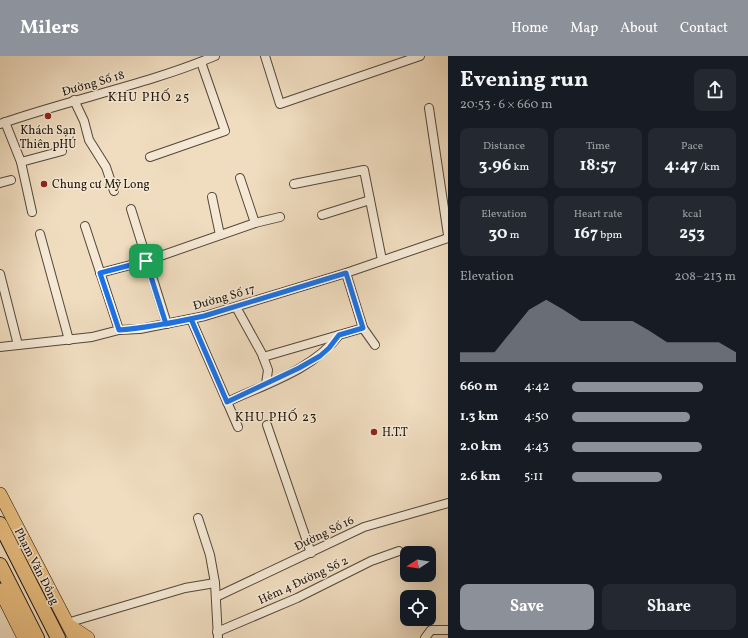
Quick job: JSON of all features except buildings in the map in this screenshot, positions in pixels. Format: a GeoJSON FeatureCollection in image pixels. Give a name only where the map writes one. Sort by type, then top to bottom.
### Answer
{"type":"FeatureCollection","features":[{"type":"Feature","properties":{"kind":"highway"},"geometry":{"type":"LineString","coordinates":[[0,524],[59,638]]}},
{"type":"Feature","properties":{"kind":"highway"},"geometry":{"type":"LineString","coordinates":[[0,565],[26,638]]}},
{"type":"Feature","properties":{"kind":"main road","name":"Phạm Văn Đồng"},"geometry":{"type":"LineString","coordinates":[[0,494],[75,638]]}},
{"type":"Feature","properties":{"kind":"main road"},"geometry":{"type":"LineString","coordinates":[[0,590],[26,638]]}},
{"type":"Feature","properties":{"kind":"main road"},"geometry":{"type":"LineString","coordinates":[[59,638],[67,624],[88,638]]}},
{"type":"Feature","properties":{"kind":"street","name":"Đường Số 18"},"geometry":{"type":"LineString","coordinates":[[3,123],[74,100],[181,70],[215,56]]}},
{"type":"Feature","properties":{"kind":"street"},"geometry":{"type":"LineString","coordinates":[[265,56],[280,104],[420,56]]}},
{"type":"Feature","properties":{"kind":"street"},"geometry":{"type":"LineString","coordinates":[[150,157],[225,131],[201,62]]}},
{"type":"Feature","properties":{"kind":"street"},"geometry":{"type":"LineString","coordinates":[[74,100],[84,121],[89,140],[106,167],[114,191]]}},
{"type":"Feature","properties":{"kind":"street"},"geometry":{"type":"LineString","coordinates":[[429,108],[448,236]]}},
{"type":"Feature","properties":{"kind":"street"},"geometry":{"type":"LineString","coordinates":[[3,123],[21,162],[32,212]]}},
{"type":"Feature","properties":{"kind":"street"},"geometry":{"type":"LineString","coordinates":[[21,162],[62,151]]}},
{"type":"Feature","properties":{"kind":"street"},"geometry":{"type":"LineString","coordinates":[[294,184],[364,170],[382,260]]}},
{"type":"Feature","properties":{"kind":"street"},"geometry":{"type":"LineString","coordinates":[[240,178],[255,223]]}},
{"type":"Feature","properties":{"kind":"street"},"geometry":{"type":"LineString","coordinates":[[0,183],[11,180]]}},
{"type":"Feature","properties":{"kind":"street"},"geometry":{"type":"LineString","coordinates":[[212,197],[220,236]]}},
{"type":"Feature","properties":{"kind":"street"},"geometry":{"type":"LineString","coordinates":[[322,215],[370,200]]}},
{"type":"Feature","properties":{"kind":"street"},"geometry":{"type":"LineString","coordinates":[[130,209],[166,324]]}},
{"type":"Feature","properties":{"kind":"street"},"geometry":{"type":"LineString","coordinates":[[100,273],[146,261],[255,223],[280,217]]}},
{"type":"Feature","properties":{"kind":"street"},"geometry":{"type":"LineString","coordinates":[[85,226],[119,330]]}},
{"type":"Feature","properties":{"kind":"street"},"geometry":{"type":"LineString","coordinates":[[40,234],[69,340]]}},
{"type":"Feature","properties":{"kind":"street","name":"Đường Số 17"},"geometry":{"type":"LineString","coordinates":[[0,347],[92,337],[119,330],[140,329],[191,319],[236,307],[346,273],[448,236]]}},
{"type":"Feature","properties":{"kind":"street"},"geometry":{"type":"LineString","coordinates":[[346,273],[363,328],[375,346]]}},
{"type":"Feature","properties":{"kind":"street"},"geometry":{"type":"LineString","coordinates":[[0,274],[18,345]]}},
{"type":"Feature","properties":{"kind":"street"},"geometry":{"type":"LineString","coordinates":[[236,307],[263,357],[268,370],[266,384]]}},
{"type":"Feature","properties":{"kind":"street"},"geometry":{"type":"LineString","coordinates":[[191,319],[238,427]]}},
{"type":"Feature","properties":{"kind":"street"},"geometry":{"type":"LineString","coordinates":[[263,357],[363,328]]}},
{"type":"Feature","properties":{"kind":"street"},"geometry":{"type":"LineString","coordinates":[[227,402],[299,368],[320,356],[329,348],[339,335]]}},
{"type":"Feature","properties":{"kind":"street"},"geometry":{"type":"LineString","coordinates":[[267,425],[311,553]]}},
{"type":"Feature","properties":{"kind":"street","name":"Đường Số 16"},"geometry":{"type":"LineString","coordinates":[[216,598],[364,527],[448,503]]}},
{"type":"Feature","properties":{"kind":"street"},"geometry":{"type":"LineString","coordinates":[[198,518],[210,555],[216,598],[218,635]]}},
{"type":"Feature","properties":{"kind":"street","name":"Hẻm 4 Đường Số 2"},"geometry":{"type":"LineString","coordinates":[[218,635],[371,561],[399,551]]}},
{"type":"Feature","properties":{"kind":"street"},"geometry":{"type":"LineString","coordinates":[[67,624],[185,588],[214,583]]}},
{"type":"Feature","properties":{"kind":"street"},"geometry":{"type":"LineString","coordinates":[[425,638],[431,630],[448,630]]}},
{"type":"Feature","properties":{"kind":"place","name":"Khách Sạn Thiên pHÚ"},"geometry":{"type":"Point","coordinates":[48,116]}},
{"type":"Feature","properties":{"kind":"place","name":"Chung cư Mỹ Long"},"geometry":{"type":"Point","coordinates":[44,184]}},
{"type":"Feature","properties":{"kind":"place","name":"H.T.T"},"geometry":{"type":"Point","coordinates":[374,432]}},
{"type":"Feature","properties":{"kind":"district","name":"KHU PHỐ 25"},"geometry":{"type":"Point","coordinates":[149,96]}},
{"type":"Feature","properties":{"kind":"district","name":"KHU PHỐ 23"},"geometry":{"type":"Point","coordinates":[276,416]}},
{"type":"Feature","properties":{"kind":"route"},"geometry":{"type":"LineString","coordinates":[[146,261],[100,273],[119,330],[140,329],[166,324],[191,319],[204,316],[346,273],[363,328],[339,335],[329,348],[320,356],[299,368],[227,402],[191,319],[166,324],[146,261]]}}]}
